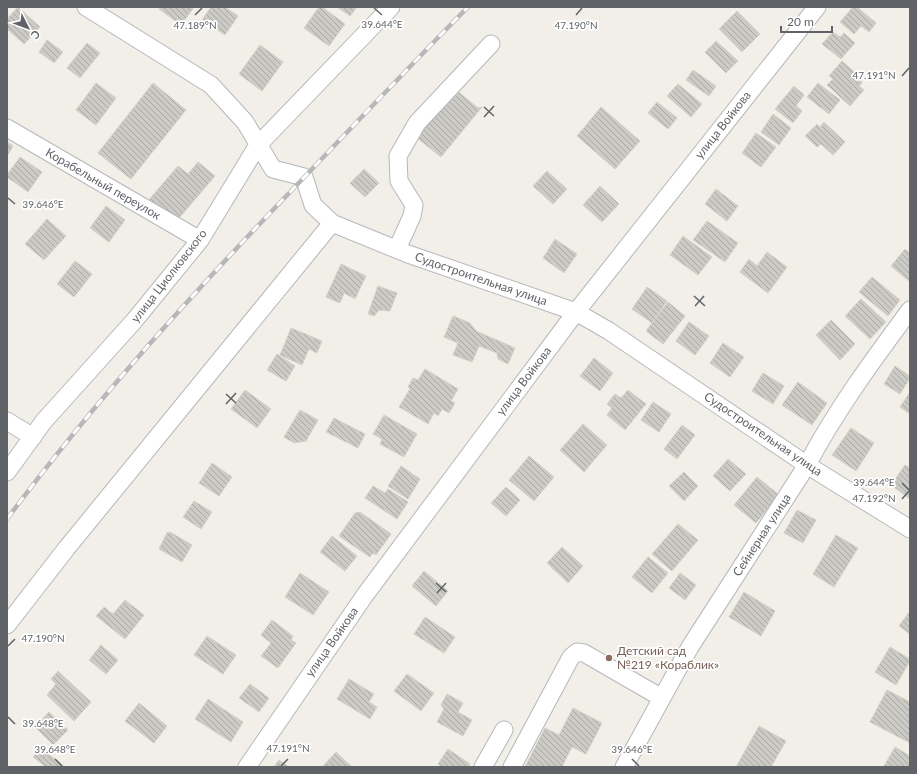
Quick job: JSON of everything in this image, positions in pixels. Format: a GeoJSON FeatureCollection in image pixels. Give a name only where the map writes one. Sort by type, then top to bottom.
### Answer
{"type":"FeatureCollection","features":[{"type":"Feature","properties":{"kind":"street","name":"Судостроительная улица"},"geometry":{"type":"LineString","coordinates":[[86,7],[212,85],[245,122],[273,169],[304,177],[313,205],[332,223],[397,250],[576,312],[609,331],[807,465],[910,530]]}},
{"type":"Feature","properties":{"kind":"street","name":"улица Циолковского"},"geometry":{"type":"LineString","coordinates":[[7,472],[44,421],[134,321],[200,240],[258,145],[391,7]]}},
{"type":"Feature","properties":{"kind":"street","name":"улица Войкова"},"geometry":{"type":"LineString","coordinates":[[247,767],[366,595],[576,312],[817,7]]}},
{"type":"Feature","properties":{"kind":"street"},"geometry":{"type":"LineString","coordinates":[[397,250],[412,216],[414,204],[399,181],[398,156],[417,123],[491,44]]}},
{"type":"Feature","properties":{"kind":"street","name":"Корабельный переулок"},"geometry":{"type":"LineString","coordinates":[[7,128],[200,240]]}},
{"type":"Feature","properties":{"kind":"street"},"geometry":{"type":"LineString","coordinates":[[7,625],[71,543],[332,223]]}},
{"type":"Feature","properties":{"kind":"street","name":"Сейнерная улица"},"geometry":{"type":"LineString","coordinates":[[624,767],[690,647],[807,465],[824,433],[876,356],[910,310]]}},
{"type":"Feature","properties":{"kind":"street"},"geometry":{"type":"LineString","coordinates":[[7,421],[33,436]]}},
{"type":"Feature","properties":{"kind":"street"},"geometry":{"type":"LineString","coordinates":[[512,767],[571,657],[577,652],[584,653],[662,698]]}},
{"type":"Feature","properties":{"kind":"street"},"geometry":{"type":"LineString","coordinates":[[483,767],[504,730]]}},
{"type":"Feature","properties":{"kind":"building"},"geometry":{"type":"Polygon","coordinates":[[[18,7],[40,27],[24,44],[7,29],[7,19],[18,7]]]}},
{"type":"Feature","properties":{"kind":"building"},"geometry":{"type":"Polygon","coordinates":[[[160,7],[194,7],[181,25],[159,9],[160,7]]]}},
{"type":"Feature","properties":{"kind":"building"},"geometry":{"type":"Polygon","coordinates":[[[211,7],[225,7],[238,16],[225,35],[202,20],[211,7]]]}},
{"type":"Feature","properties":{"kind":"building"},"geometry":{"type":"Polygon","coordinates":[[[319,7],[322,7],[345,24],[329,46],[304,28],[319,7]]]}},
{"type":"Feature","properties":{"kind":"building"},"geometry":{"type":"Polygon","coordinates":[[[337,7],[357,7],[350,16],[337,7]]]}},
{"type":"Feature","properties":{"kind":"building"},"geometry":{"type":"Polygon","coordinates":[[[853,7],[857,7],[876,23],[869,32],[861,26],[854,34],[840,22],[853,7]]]}},
{"type":"Feature","properties":{"kind":"building"},"geometry":{"type":"Polygon","coordinates":[[[737,11],[760,34],[742,52],[719,29],[737,11]]]}},
{"type":"Feature","properties":{"kind":"building"},"geometry":{"type":"Polygon","coordinates":[[[833,32],[840,37],[844,33],[855,43],[841,59],[822,44],[833,32]]]}},
{"type":"Feature","properties":{"kind":"building"},"geometry":{"type":"Polygon","coordinates":[[[47,40],[63,52],[54,63],[39,52],[47,40]]]}},
{"type":"Feature","properties":{"kind":"building"},"geometry":{"type":"Polygon","coordinates":[[[716,41],[738,61],[726,73],[705,52],[716,41]]]}},
{"type":"Feature","properties":{"kind":"building"},"geometry":{"type":"Polygon","coordinates":[[[87,43],[100,53],[80,78],[67,68],[87,43]]]}},
{"type":"Feature","properties":{"kind":"building"},"geometry":{"type":"Polygon","coordinates":[[[260,45],[283,62],[262,91],[239,74],[260,45]]]}},
{"type":"Feature","properties":{"kind":"building"},"geometry":{"type":"Polygon","coordinates":[[[842,61],[860,77],[862,83],[859,86],[864,90],[850,106],[827,85],[833,79],[829,76],[842,61]]]}},
{"type":"Feature","properties":{"kind":"building"},"geometry":{"type":"Polygon","coordinates":[[[693,70],[716,86],[709,96],[686,80],[693,70]]]}},
{"type":"Feature","properties":{"kind":"building"},"geometry":{"type":"Polygon","coordinates":[[[96,83],[116,98],[96,125],[76,110],[96,83]]]}},
{"type":"Feature","properties":{"kind":"building"},"geometry":{"type":"Polygon","coordinates":[[[153,83],[186,110],[131,179],[98,153],[153,83]]]}},
{"type":"Feature","properties":{"kind":"building"},"geometry":{"type":"Polygon","coordinates":[[[818,83],[840,100],[829,114],[807,97],[818,83]]]}},
{"type":"Feature","properties":{"kind":"building"},"geometry":{"type":"Polygon","coordinates":[[[678,84],[702,104],[691,117],[667,96],[678,84]]]}},
{"type":"Feature","properties":{"kind":"building"},"geometry":{"type":"Polygon","coordinates":[[[794,86],[804,95],[796,106],[802,111],[793,123],[775,109],[794,86]]]}},
{"type":"Feature","properties":{"kind":"building"},"geometry":{"type":"Polygon","coordinates":[[[455,89],[478,108],[482,107],[441,157],[416,137],[455,89]]]}},
{"type":"Feature","properties":{"kind":"building"},"geometry":{"type":"Polygon","coordinates":[[[657,102],[677,118],[668,129],[648,113],[657,102]]]}},
{"type":"Feature","properties":{"kind":"building"},"geometry":{"type":"Polygon","coordinates":[[[601,107],[640,141],[615,169],[577,136],[601,107]]]}},
{"type":"Feature","properties":{"kind":"building"},"geometry":{"type":"Polygon","coordinates":[[[773,114],[791,128],[779,145],[761,132],[773,114]]]}},
{"type":"Feature","properties":{"kind":"building"},"geometry":{"type":"Polygon","coordinates":[[[824,122],[845,142],[833,155],[821,144],[817,147],[805,136],[817,124],[820,127],[824,122]]]}},
{"type":"Feature","properties":{"kind":"building"},"geometry":{"type":"Polygon","coordinates":[[[756,133],[776,147],[761,167],[742,153],[756,133]]]}},
{"type":"Feature","properties":{"kind":"building"},"geometry":{"type":"Polygon","coordinates":[[[7,142],[13,146],[7,156],[7,142]]]}},
{"type":"Feature","properties":{"kind":"building"},"geometry":{"type":"Polygon","coordinates":[[[20,157],[42,172],[28,192],[7,177],[20,157]]]}},
{"type":"Feature","properties":{"kind":"building"},"geometry":{"type":"Polygon","coordinates":[[[198,162],[215,176],[174,224],[147,202],[178,166],[188,174],[198,162]]]}},
{"type":"Feature","properties":{"kind":"building"},"geometry":{"type":"Polygon","coordinates":[[[364,169],[379,183],[365,197],[350,183],[364,169]]]}},
{"type":"Feature","properties":{"kind":"building"},"geometry":{"type":"Polygon","coordinates":[[[547,171],[567,189],[553,204],[533,186],[547,171]]]}},
{"type":"Feature","properties":{"kind":"building"},"geometry":{"type":"Polygon","coordinates":[[[600,186],[619,204],[602,222],[583,205],[600,186]]]}},
{"type":"Feature","properties":{"kind":"building"},"geometry":{"type":"Polygon","coordinates":[[[716,189],[738,206],[727,221],[705,204],[716,189]]]}},
{"type":"Feature","properties":{"kind":"building"},"geometry":{"type":"Polygon","coordinates":[[[106,206],[125,220],[109,242],[90,228],[106,206]]]}},
{"type":"Feature","properties":{"kind":"building"},"geometry":{"type":"Polygon","coordinates":[[[47,219],[66,236],[44,260],[25,244],[47,219]]]}},
{"type":"Feature","properties":{"kind":"building"},"geometry":{"type":"Polygon","coordinates":[[[707,221],[738,243],[725,262],[693,240],[707,221]]]}},
{"type":"Feature","properties":{"kind":"building"},"geometry":{"type":"Polygon","coordinates":[[[683,236],[712,257],[698,275],[670,255],[683,236]]]}},
{"type":"Feature","properties":{"kind":"building"},"geometry":{"type":"Polygon","coordinates":[[[555,239],[577,254],[564,273],[543,258],[555,239]]]}},
{"type":"Feature","properties":{"kind":"building"},"geometry":{"type":"Polygon","coordinates":[[[905,249],[910,253],[910,282],[891,266],[905,249]]]}},
{"type":"Feature","properties":{"kind":"building"},"geometry":{"type":"Polygon","coordinates":[[[767,252],[787,267],[768,293],[740,272],[749,259],[757,266],[767,252]]]}},
{"type":"Feature","properties":{"kind":"building"},"geometry":{"type":"Polygon","coordinates":[[[75,261],[92,274],[74,297],[57,284],[75,261]]]}},
{"type":"Feature","properties":{"kind":"building"},"geometry":{"type":"Polygon","coordinates":[[[341,264],[366,276],[355,299],[344,293],[340,303],[326,297],[341,264]]]}},
{"type":"Feature","properties":{"kind":"building"},"geometry":{"type":"Polygon","coordinates":[[[872,277],[900,300],[888,316],[859,292],[872,277]]]}},
{"type":"Feature","properties":{"kind":"building"},"geometry":{"type":"Polygon","coordinates":[[[378,286],[397,293],[390,311],[379,310],[374,316],[368,314],[378,286]]]}},
{"type":"Feature","properties":{"kind":"building"},"geometry":{"type":"Polygon","coordinates":[[[647,287],[667,301],[652,323],[632,309],[647,287]]]}},
{"type":"Feature","properties":{"kind":"building"},"geometry":{"type":"Polygon","coordinates":[[[861,299],[886,322],[870,339],[845,316],[861,299]]]}},
{"type":"Feature","properties":{"kind":"building"},"geometry":{"type":"Polygon","coordinates":[[[668,302],[685,316],[663,344],[646,331],[668,302]]]}},
{"type":"Feature","properties":{"kind":"building"},"geometry":{"type":"Polygon","coordinates":[[[453,316],[470,323],[476,331],[515,348],[508,364],[498,359],[497,353],[479,346],[472,362],[453,355],[458,343],[444,337],[453,316]]]}},
{"type":"Feature","properties":{"kind":"building"},"geometry":{"type":"Polygon","coordinates":[[[831,320],[855,344],[840,360],[816,335],[831,320]]]}},
{"type":"Feature","properties":{"kind":"building"},"geometry":{"type":"Polygon","coordinates":[[[689,322],[709,336],[695,355],[676,341],[689,322]]]}},
{"type":"Feature","properties":{"kind":"building"},"geometry":{"type":"Polygon","coordinates":[[[291,328],[322,341],[317,353],[309,349],[302,365],[280,355],[291,328]]]}},
{"type":"Feature","properties":{"kind":"building"},"geometry":{"type":"Polygon","coordinates":[[[723,343],[744,357],[730,377],[710,363],[723,343]]]}},
{"type":"Feature","properties":{"kind":"building"},"geometry":{"type":"Polygon","coordinates":[[[277,354],[295,366],[286,381],[267,370],[277,354]]]}},
{"type":"Feature","properties":{"kind":"building"},"geometry":{"type":"Polygon","coordinates":[[[594,358],[613,373],[600,391],[580,376],[594,358]]]}},
{"type":"Feature","properties":{"kind":"building"},"geometry":{"type":"Polygon","coordinates":[[[895,366],[910,376],[900,394],[884,384],[895,366]]]}},
{"type":"Feature","properties":{"kind":"building"},"geometry":{"type":"Polygon","coordinates":[[[425,369],[458,389],[451,401],[455,403],[449,413],[442,409],[438,416],[434,413],[428,424],[399,407],[410,389],[408,387],[413,378],[418,380],[425,369]]]}},
{"type":"Feature","properties":{"kind":"building"},"geometry":{"type":"Polygon","coordinates":[[[763,373],[784,386],[773,404],[752,391],[763,373]]]}},
{"type":"Feature","properties":{"kind":"building"},"geometry":{"type":"Polygon","coordinates":[[[798,382],[827,403],[812,425],[782,405],[798,382]]]}},
{"type":"Feature","properties":{"kind":"building"},"geometry":{"type":"Polygon","coordinates":[[[245,390],[271,409],[257,428],[231,409],[245,390]]]}},
{"type":"Feature","properties":{"kind":"building"},"geometry":{"type":"Polygon","coordinates":[[[628,390],[646,404],[625,430],[607,415],[612,408],[607,404],[615,394],[621,398],[628,390]]]}},
{"type":"Feature","properties":{"kind":"building"},"geometry":{"type":"Polygon","coordinates":[[[910,392],[910,414],[900,407],[910,392]]]}},
{"type":"Feature","properties":{"kind":"building"},"geometry":{"type":"Polygon","coordinates":[[[653,402],[671,414],[659,432],[641,420],[653,402]]]}},
{"type":"Feature","properties":{"kind":"building"},"geometry":{"type":"Polygon","coordinates":[[[300,410],[318,420],[306,441],[294,443],[284,437],[300,410]]]}},
{"type":"Feature","properties":{"kind":"building"},"geometry":{"type":"Polygon","coordinates":[[[384,415],[417,434],[404,457],[380,444],[382,439],[373,434],[384,415]]]}},
{"type":"Feature","properties":{"kind":"building"},"geometry":{"type":"Polygon","coordinates":[[[334,418],[365,434],[358,448],[326,432],[334,418]]]}},
{"type":"Feature","properties":{"kind":"building"},"geometry":{"type":"Polygon","coordinates":[[[583,424],[607,445],[584,472],[560,450],[583,424]]]}},
{"type":"Feature","properties":{"kind":"building"},"geometry":{"type":"Polygon","coordinates":[[[682,425],[695,435],[677,459],[664,449],[682,425]]]}},
{"type":"Feature","properties":{"kind":"building"},"geometry":{"type":"Polygon","coordinates":[[[851,428],[874,443],[856,471],[832,455],[851,428]]]}},
{"type":"Feature","properties":{"kind":"building"},"geometry":{"type":"Polygon","coordinates":[[[529,456],[554,477],[534,501],[509,480],[529,456]]]}},
{"type":"Feature","properties":{"kind":"building"},"geometry":{"type":"Polygon","coordinates":[[[728,459],[746,474],[730,491],[713,476],[728,459]]]}},
{"type":"Feature","properties":{"kind":"building"},"geometry":{"type":"Polygon","coordinates":[[[212,463],[232,477],[219,496],[199,483],[212,463]]]}},
{"type":"Feature","properties":{"kind":"building"},"geometry":{"type":"Polygon","coordinates":[[[905,465],[910,468],[910,499],[891,485],[905,465]]]}},
{"type":"Feature","properties":{"kind":"building"},"geometry":{"type":"Polygon","coordinates":[[[401,466],[420,479],[408,499],[388,486],[401,466]]]}},
{"type":"Feature","properties":{"kind":"building"},"geometry":{"type":"Polygon","coordinates":[[[684,472],[698,486],[684,501],[669,486],[684,472]]]}},
{"type":"Feature","properties":{"kind":"building"},"geometry":{"type":"Polygon","coordinates":[[[757,477],[779,495],[756,523],[734,505],[757,477]]]}},
{"type":"Feature","properties":{"kind":"building"},"geometry":{"type":"Polygon","coordinates":[[[373,486],[385,493],[388,489],[408,502],[397,519],[365,498],[373,486]]]}},
{"type":"Feature","properties":{"kind":"building"},"geometry":{"type":"Polygon","coordinates":[[[506,487],[520,500],[506,516],[491,503],[506,487]]]}},
{"type":"Feature","properties":{"kind":"building"},"geometry":{"type":"Polygon","coordinates":[[[194,501],[212,512],[201,529],[183,517],[194,501]]]}},
{"type":"Feature","properties":{"kind":"building"},"geometry":{"type":"Polygon","coordinates":[[[797,510],[816,520],[803,543],[784,533],[797,510]]]}},
{"type":"Feature","properties":{"kind":"building"},"geometry":{"type":"Polygon","coordinates":[[[360,512],[391,534],[376,555],[373,553],[370,557],[339,536],[355,513],[360,512]]]}},
{"type":"Feature","properties":{"kind":"building"},"geometry":{"type":"Polygon","coordinates":[[[678,524],[698,540],[672,571],[652,554],[678,524]]]}},
{"type":"Feature","properties":{"kind":"building"},"geometry":{"type":"Polygon","coordinates":[[[170,532],[192,545],[182,562],[159,549],[167,533],[170,532]]]}},
{"type":"Feature","properties":{"kind":"building"},"geometry":{"type":"Polygon","coordinates":[[[836,535],[858,548],[834,587],[813,574],[836,535]]]}},
{"type":"Feature","properties":{"kind":"building"},"geometry":{"type":"Polygon","coordinates":[[[332,536],[357,556],[345,571],[320,552],[332,536]]]}},
{"type":"Feature","properties":{"kind":"building"},"geometry":{"type":"Polygon","coordinates":[[[562,547],[583,566],[568,583],[547,563],[562,547]]]}},
{"type":"Feature","properties":{"kind":"building"},"geometry":{"type":"Polygon","coordinates":[[[648,557],[668,573],[652,593],[632,577],[648,557]]]}},
{"type":"Feature","properties":{"kind":"building"},"geometry":{"type":"Polygon","coordinates":[[[424,571],[448,591],[436,606],[412,586],[424,571]]]}},
{"type":"Feature","properties":{"kind":"building"},"geometry":{"type":"Polygon","coordinates":[[[300,573],[329,592],[313,615],[285,597],[300,573]]]}},
{"type":"Feature","properties":{"kind":"building"},"geometry":{"type":"Polygon","coordinates":[[[680,573],[696,585],[685,600],[669,588],[680,573]]]}},
{"type":"Feature","properties":{"kind":"building"},"geometry":{"type":"Polygon","coordinates":[[[744,592],[775,611],[761,636],[729,617],[744,592]]]}},
{"type":"Feature","properties":{"kind":"building"},"geometry":{"type":"Polygon","coordinates":[[[125,600],[144,615],[125,639],[96,616],[104,607],[113,614],[125,600]]]}},
{"type":"Feature","properties":{"kind":"building"},"geometry":{"type":"Polygon","coordinates":[[[910,611],[910,634],[899,626],[910,611]]]}},
{"type":"Feature","properties":{"kind":"building"},"geometry":{"type":"Polygon","coordinates":[[[425,617],[455,637],[444,653],[414,634],[425,617]]]}},
{"type":"Feature","properties":{"kind":"building"},"geometry":{"type":"Polygon","coordinates":[[[272,620],[293,636],[291,640],[296,643],[278,668],[261,656],[271,643],[261,635],[272,620]]]}},
{"type":"Feature","properties":{"kind":"building"},"geometry":{"type":"Polygon","coordinates":[[[207,636],[236,655],[223,674],[194,655],[207,636]]]}},
{"type":"Feature","properties":{"kind":"building"},"geometry":{"type":"Polygon","coordinates":[[[101,645],[118,660],[106,674],[89,660],[101,645]]]}},
{"type":"Feature","properties":{"kind":"building"},"geometry":{"type":"Polygon","coordinates":[[[890,647],[910,659],[896,685],[875,672],[890,647]]]}},
{"type":"Feature","properties":{"kind":"building"},"geometry":{"type":"Polygon","coordinates":[[[58,671],[91,702],[74,721],[47,695],[56,684],[51,679],[58,671]]]}},
{"type":"Feature","properties":{"kind":"building"},"geometry":{"type":"Polygon","coordinates":[[[407,674],[434,693],[421,711],[394,691],[407,674]]]}},
{"type":"Feature","properties":{"kind":"building"},"geometry":{"type":"Polygon","coordinates":[[[349,679],[374,694],[369,702],[377,707],[370,719],[337,699],[349,679]]]}},
{"type":"Feature","properties":{"kind":"building"},"geometry":{"type":"Polygon","coordinates":[[[250,684],[269,698],[259,712],[239,698],[250,684]]]}},
{"type":"Feature","properties":{"kind":"building"},"geometry":{"type":"Polygon","coordinates":[[[887,690],[910,702],[910,743],[870,722],[887,690]]]}},
{"type":"Feature","properties":{"kind":"building"},"geometry":{"type":"Polygon","coordinates":[[[447,694],[463,703],[458,712],[472,720],[463,736],[437,722],[444,709],[441,705],[447,694]]]}},
{"type":"Feature","properties":{"kind":"building"},"geometry":{"type":"Polygon","coordinates":[[[208,699],[243,722],[231,742],[195,719],[208,699]]]}},
{"type":"Feature","properties":{"kind":"building"},"geometry":{"type":"Polygon","coordinates":[[[139,703],[167,726],[154,743],[125,721],[139,703]]]}},
{"type":"Feature","properties":{"kind":"building"},"geometry":{"type":"Polygon","coordinates":[[[573,708],[602,723],[586,754],[572,747],[562,767],[525,767],[545,728],[559,735],[573,708]]]}},
{"type":"Feature","properties":{"kind":"building"},"geometry":{"type":"Polygon","coordinates":[[[49,712],[68,730],[53,745],[35,727],[49,712]]]}},
{"type":"Feature","properties":{"kind":"building"},"geometry":{"type":"Polygon","coordinates":[[[759,726],[786,741],[771,767],[736,767],[759,726]]]}},
{"type":"Feature","properties":{"kind":"building"},"geometry":{"type":"Polygon","coordinates":[[[895,747],[910,756],[910,767],[884,766],[895,747]]]}},
{"type":"Feature","properties":{"kind":"building"},"geometry":{"type":"Polygon","coordinates":[[[41,748],[65,767],[46,767],[33,757],[41,748]]]}},
{"type":"Feature","properties":{"kind":"building"},"geometry":{"type":"Polygon","coordinates":[[[448,749],[470,764],[468,767],[442,767],[438,764],[448,749]]]}},
{"type":"Feature","properties":{"kind":"building"},"geometry":{"type":"Polygon","coordinates":[[[336,752],[352,767],[322,767],[336,752]]]}},
{"type":"Feature","properties":{"kind":"building"},"geometry":{"type":"Polygon","coordinates":[[[279,760],[289,767],[274,767],[279,760]]]}},
{"type":"Feature","properties":{"kind":"railway"},"geometry":{"type":"LineString","coordinates":[[7,519],[74,433],[181,309],[255,229],[468,7]]}},
{"type":"Feature","properties":{"kind":"place","name":"Детский сад №219 «Кораблик»"},"geometry":{"type":"Point","coordinates":[609,658]}}]}
